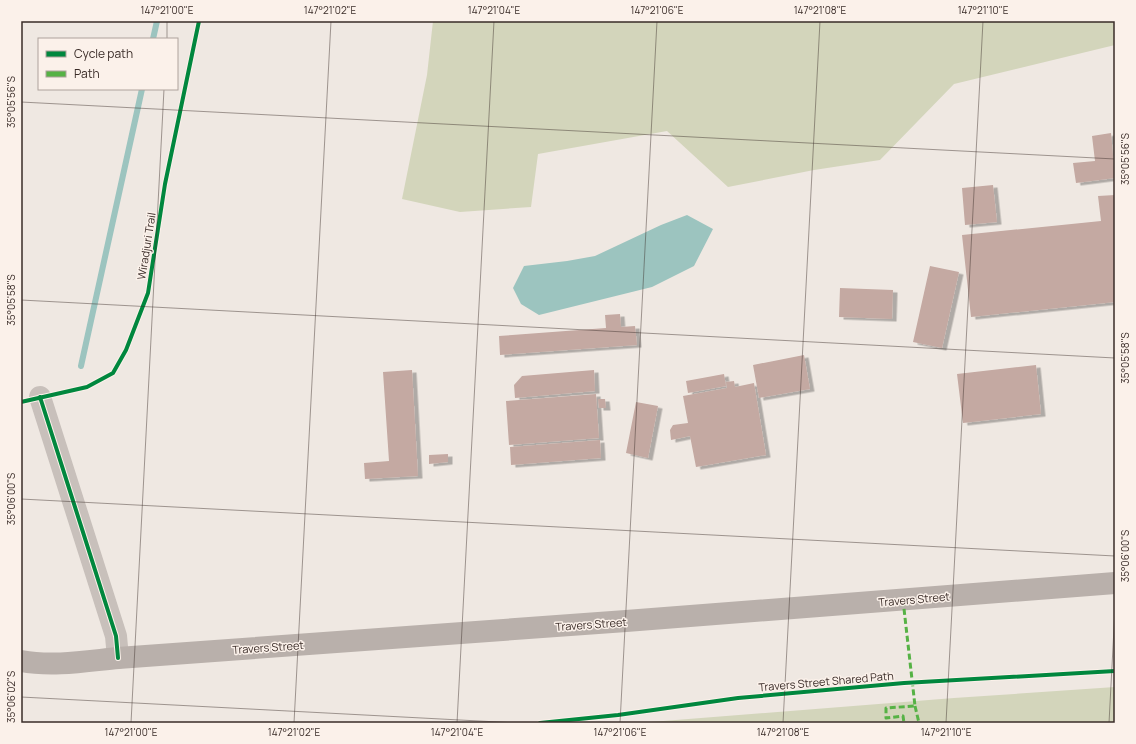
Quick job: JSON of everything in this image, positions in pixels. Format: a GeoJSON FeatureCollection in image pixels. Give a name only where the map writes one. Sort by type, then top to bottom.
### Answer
{"type":"FeatureCollection","features":[{"type":"Feature","properties":{"kind":"main road","name":"Travers Street"},"geometry":{"type":"LineString","coordinates":[[21,662],[32,664],[67,663],[1115,583]]}},
{"type":"Feature","properties":{"kind":"main road","name":"Travers Street"},"geometry":{"type":"LineString","coordinates":[[21,677],[67,663]]}},
{"type":"Feature","properties":{"kind":"street"},"geometry":{"type":"LineString","coordinates":[[40,397],[116,636],[118,658]]}},
{"type":"Feature","properties":{"kind":"green space"},"geometry":{"type":"Polygon","coordinates":[[[433,21],[1115,21],[1115,45],[954,84],[880,160],[814,170],[728,187],[667,131],[538,154],[531,207],[460,212],[402,199],[427,75],[433,21]]]}},
{"type":"Feature","properties":{"kind":"green space"},"geometry":{"type":"Polygon","coordinates":[[[1115,687],[1115,723],[638,723],[954,698],[1115,687]]]}},
{"type":"Feature","properties":{"kind":"water"},"geometry":{"type":"Polygon","coordinates":[[[687,215],[713,229],[694,266],[652,287],[539,315],[521,304],[513,288],[524,266],[595,256],[661,225],[687,215]]]}},
{"type":"Feature","properties":{"kind":"building"},"geometry":{"type":"Polygon","coordinates":[[[1111,133],[1115,178],[1076,183],[1073,163],[1095,161],[1092,136],[1111,133]]]}},
{"type":"Feature","properties":{"kind":"building"},"geometry":{"type":"Polygon","coordinates":[[[993,185],[997,222],[965,225],[962,188],[993,185]]]}},
{"type":"Feature","properties":{"kind":"building"},"geometry":{"type":"Polygon","coordinates":[[[1115,195],[1115,302],[971,317],[962,235],[1101,221],[1098,196],[1115,195]]]}},
{"type":"Feature","properties":{"kind":"building"},"geometry":{"type":"Polygon","coordinates":[[[930,266],[959,272],[942,348],[913,342],[930,266]]]}},
{"type":"Feature","properties":{"kind":"building"},"geometry":{"type":"Polygon","coordinates":[[[840,288],[893,290],[892,319],[839,317],[840,288]]]}},
{"type":"Feature","properties":{"kind":"building"},"geometry":{"type":"Polygon","coordinates":[[[620,314],[621,327],[635,326],[637,345],[500,355],[499,336],[606,328],[605,315],[620,314]]]}},
{"type":"Feature","properties":{"kind":"building"},"geometry":{"type":"Polygon","coordinates":[[[804,355],[810,389],[759,398],[753,365],[804,355]]]}},
{"type":"Feature","properties":{"kind":"building"},"geometry":{"type":"Polygon","coordinates":[[[1036,365],[1041,414],[963,423],[957,374],[1036,365]]]}},
{"type":"Feature","properties":{"kind":"building"},"geometry":{"type":"Polygon","coordinates":[[[412,370],[418,476],[365,479],[364,463],[389,461],[383,372],[412,370]]]}},
{"type":"Feature","properties":{"kind":"building"},"geometry":{"type":"Polygon","coordinates":[[[594,370],[595,391],[515,398],[514,385],[522,376],[594,370]]]}},
{"type":"Feature","properties":{"kind":"building"},"geometry":{"type":"Polygon","coordinates":[[[724,374],[726,386],[688,393],[686,381],[724,374]]]}},
{"type":"Feature","properties":{"kind":"building"},"geometry":{"type":"Polygon","coordinates":[[[734,381],[735,387],[754,383],[766,455],[696,467],[690,436],[671,440],[670,430],[673,425],[688,423],[683,396],[727,388],[726,382],[734,381]]]}},
{"type":"Feature","properties":{"kind":"building"},"geometry":{"type":"Polygon","coordinates":[[[596,394],[599,438],[509,445],[506,401],[596,394]]]}},
{"type":"Feature","properties":{"kind":"building"},"geometry":{"type":"Polygon","coordinates":[[[598,399],[605,399],[606,408],[599,408],[598,399]]]}},
{"type":"Feature","properties":{"kind":"building"},"geometry":{"type":"Polygon","coordinates":[[[636,402],[658,406],[648,458],[626,453],[636,402]]]}},
{"type":"Feature","properties":{"kind":"building"},"geometry":{"type":"Polygon","coordinates":[[[600,440],[601,458],[511,465],[510,447],[600,440]]]}},
{"type":"Feature","properties":{"kind":"building"},"geometry":{"type":"Polygon","coordinates":[[[448,454],[448,462],[429,464],[429,455],[448,454]]]}},
{"type":"Feature","properties":{"kind":"waterway"},"geometry":{"type":"LineString","coordinates":[[153,38],[157,21]]}},
{"type":"Feature","properties":{"kind":"waterway"},"geometry":{"type":"LineString","coordinates":[[81,366],[142,90]]}},
{"type":"Feature","properties":{"kind":"marked path"},"geometry":{"type":"LineString","coordinates":[[903,600],[915,706],[886,708],[886,718],[903,716],[904,723]]}},
{"type":"Feature","properties":{"kind":"marked path"},"geometry":{"type":"LineString","coordinates":[[915,706],[919,723]]}},
{"type":"Feature","properties":{"kind":"cycle path","name":"Wiradjuri Trail"},"geometry":{"type":"LineString","coordinates":[[21,402],[87,387],[113,373],[126,350],[148,293],[165,184],[199,21]]}},
{"type":"Feature","properties":{"kind":"cycle path"},"geometry":{"type":"LineString","coordinates":[[40,397],[116,636],[118,658]]}},
{"type":"Feature","properties":{"kind":"cycle path","name":"Travers Street Shared Path"},"geometry":{"type":"LineString","coordinates":[[540,723],[618,715],[738,698],[904,683],[1115,671]]}}]}
